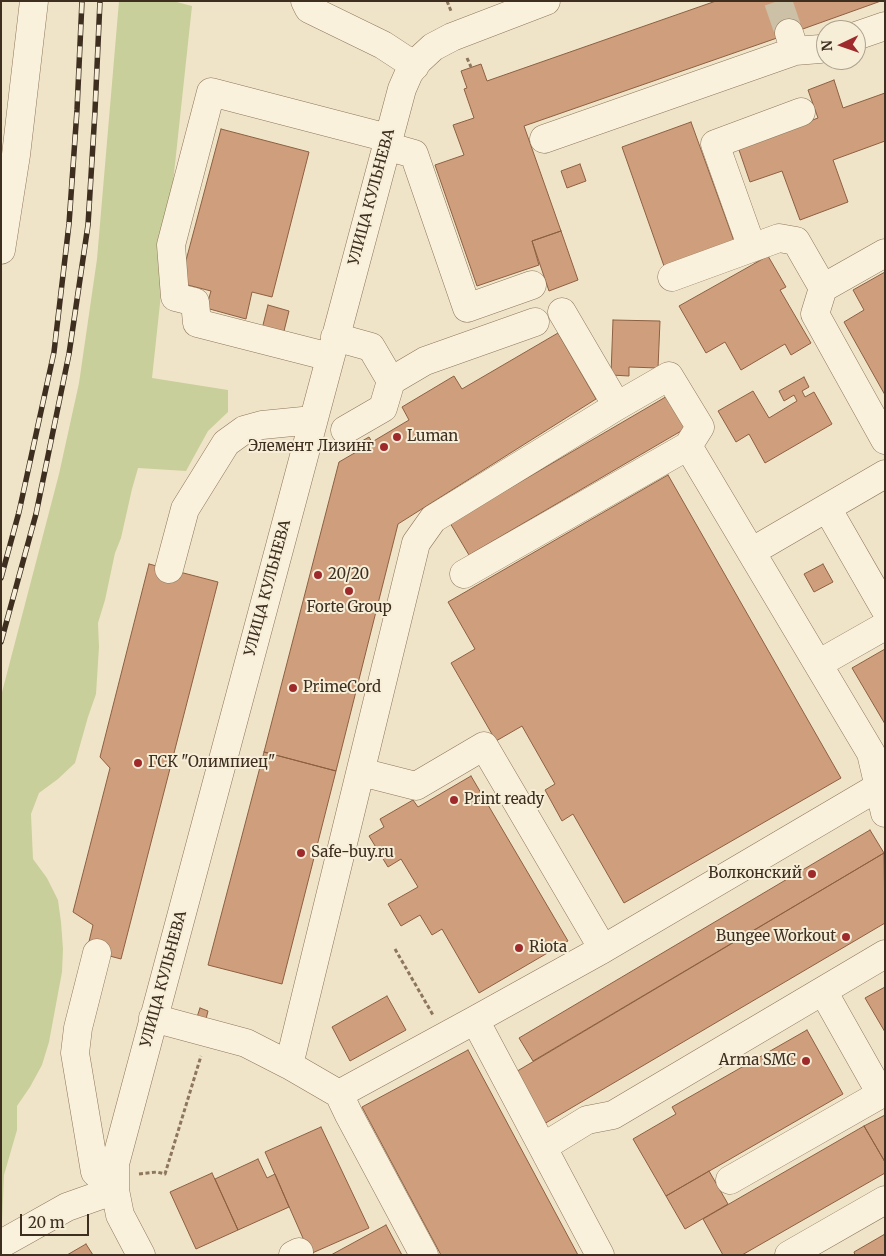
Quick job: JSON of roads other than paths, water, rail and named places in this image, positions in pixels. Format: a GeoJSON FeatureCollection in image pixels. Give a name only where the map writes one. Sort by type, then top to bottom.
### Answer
{"type":"FeatureCollection","features":[{"type":"Feature","properties":{"kind":"street"},"geometry":{"type":"LineString","coordinates":[[1,250],[16,155],[34,1]]}},
{"type":"Feature","properties":{"kind":"street"},"geometry":{"type":"LineString","coordinates":[[305,1],[310,9],[383,45],[414,66]]}},
{"type":"Feature","properties":{"kind":"street","name":"УЛИЦА КУЛЬНЕВА"},"geometry":{"type":"LineString","coordinates":[[141,1255],[120,1215],[115,1190],[115,1164],[402,89],[414,66],[433,47],[452,37],[546,1]]}},
{"type":"Feature","properties":{"kind":"street"},"geometry":{"type":"LineString","coordinates":[[866,33],[885,26]]}},
{"type":"Feature","properties":{"kind":"street"},"geometry":{"type":"LineString","coordinates":[[544,139],[792,42],[816,48]]}},
{"type":"Feature","properties":{"kind":"street"},"geometry":{"type":"LineString","coordinates":[[391,381],[371,347],[332,347],[197,323],[195,302],[175,297],[171,245],[211,92],[387,142],[414,154],[467,308],[532,285]]}},
{"type":"Feature","properties":{"kind":"street"},"geometry":{"type":"LineString","coordinates":[[1,105],[16,155]]}},
{"type":"Feature","properties":{"kind":"street"},"geometry":{"type":"LineString","coordinates":[[752,248],[715,144],[801,112]]}},
{"type":"Feature","properties":{"kind":"street"},"geometry":{"type":"LineString","coordinates":[[672,277],[779,238],[796,241],[823,288]]}},
{"type":"Feature","properties":{"kind":"street"},"geometry":{"type":"LineString","coordinates":[[885,253],[823,288],[815,314],[885,440]]}},
{"type":"Feature","properties":{"kind":"street"},"geometry":{"type":"LineString","coordinates":[[562,312],[617,406]]}},
{"type":"Feature","properties":{"kind":"street"},"geometry":{"type":"LineString","coordinates":[[345,430],[383,408],[391,381],[425,361],[536,322]]}},
{"type":"Feature","properties":{"kind":"street"},"geometry":{"type":"LineString","coordinates":[[289,1065],[416,543],[433,519],[669,376],[700,427],[688,446],[464,574]]}},
{"type":"Feature","properties":{"kind":"street"},"geometry":{"type":"LineString","coordinates":[[169,569],[185,509],[226,443],[244,430],[262,424],[313,420]]}},
{"type":"Feature","properties":{"kind":"street"},"geometry":{"type":"LineString","coordinates":[[688,446],[871,753],[881,784],[885,813]]}},
{"type":"Feature","properties":{"kind":"street"},"geometry":{"type":"LineString","coordinates":[[751,552],[827,508],[883,480]]}},
{"type":"Feature","properties":{"kind":"street"},"geometry":{"type":"LineString","coordinates":[[827,508],[885,609]]}},
{"type":"Feature","properties":{"kind":"street"},"geometry":{"type":"LineString","coordinates":[[818,664],[885,626]]}},
{"type":"Feature","properties":{"kind":"street"},"geometry":{"type":"LineString","coordinates":[[361,772],[416,786],[484,746],[603,949]]}},
{"type":"Feature","properties":{"kind":"street"},"geometry":{"type":"LineString","coordinates":[[339,1094],[603,949],[881,784]]}},
{"type":"Feature","properties":{"kind":"street"},"geometry":{"type":"LineString","coordinates":[[1,1244],[67,1207],[115,1190],[84,1161],[75,1053],[78,1028],[97,953]]}},
{"type":"Feature","properties":{"kind":"street"},"geometry":{"type":"LineString","coordinates":[[542,1147],[587,1120],[613,1115],[885,954]]}},
{"type":"Feature","properties":{"kind":"street"},"geometry":{"type":"LineString","coordinates":[[730,1180],[881,1094],[823,991]]}},
{"type":"Feature","properties":{"kind":"street"},"geometry":{"type":"LineString","coordinates":[[154,1018],[246,1043],[339,1094],[424,1255]]}},
{"type":"Feature","properties":{"kind":"street"},"geometry":{"type":"LineString","coordinates":[[475,1020],[600,1255]]}},
{"type":"Feature","properties":{"kind":"street"},"geometry":{"type":"LineString","coordinates":[[788,1255],[824,1246],[885,1200]]}},
{"type":"Feature","properties":{"kind":"tunnel"},"geometry":{"type":"LineString","coordinates":[[778,1],[789,33]]}},
{"type":"Feature","properties":{"kind":"railway"},"geometry":{"type":"LineString","coordinates":[[1,578],[19,512],[54,352],[69,224],[82,1]]}},
{"type":"Feature","properties":{"kind":"railway"},"geometry":{"type":"LineString","coordinates":[[1,642],[36,514],[69,354],[88,225],[100,1]]}},
{"type":"Feature","properties":{"kind":"place","name":"Luman"},"geometry":{"type":"Point","coordinates":[397,437]}},
{"type":"Feature","properties":{"kind":"place","name":"Элемент Лизинг"},"geometry":{"type":"Point","coordinates":[384,447]}},
{"type":"Feature","properties":{"kind":"place","name":"20/20"},"geometry":{"type":"Point","coordinates":[318,575]}},
{"type":"Feature","properties":{"kind":"place","name":"Forte Group"},"geometry":{"type":"Point","coordinates":[349,591]}},
{"type":"Feature","properties":{"kind":"place","name":"PrimeCord"},"geometry":{"type":"Point","coordinates":[293,688]}},
{"type":"Feature","properties":{"kind":"place","name":"ГСК \"Олимпиец\""},"geometry":{"type":"Point","coordinates":[138,763]}},
{"type":"Feature","properties":{"kind":"place","name":"Print ready"},"geometry":{"type":"Point","coordinates":[454,800]}},
{"type":"Feature","properties":{"kind":"place","name":"Safe-buy.ru"},"geometry":{"type":"Point","coordinates":[301,853]}},
{"type":"Feature","properties":{"kind":"place","name":"Волконский"},"geometry":{"type":"Point","coordinates":[812,874]}},
{"type":"Feature","properties":{"kind":"place","name":"Bungee Workout"},"geometry":{"type":"Point","coordinates":[846,937]}},
{"type":"Feature","properties":{"kind":"place","name":"Riota"},"geometry":{"type":"Point","coordinates":[519,948]}},
{"type":"Feature","properties":{"kind":"place","name":"Arma SMC"},"geometry":{"type":"Point","coordinates":[806,1061]}}]}
